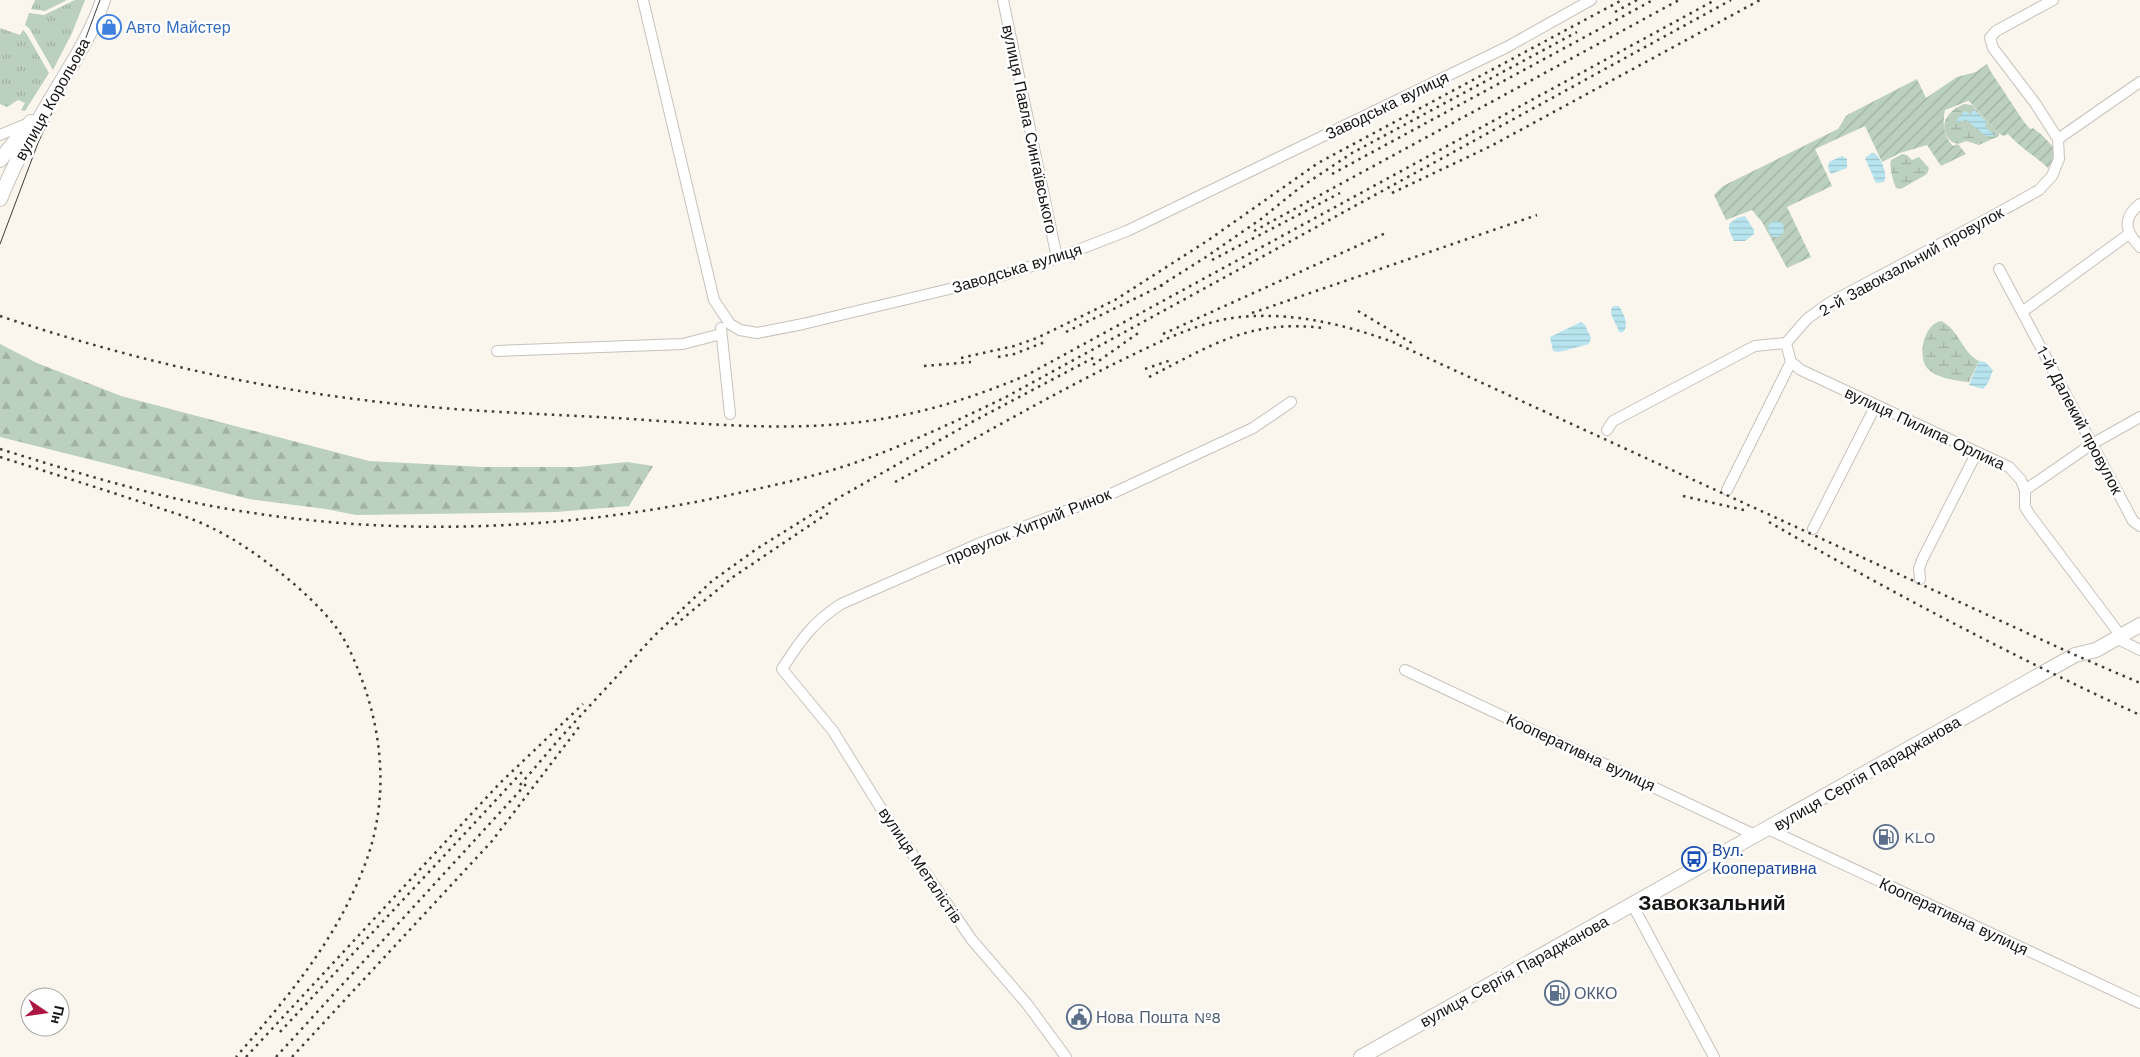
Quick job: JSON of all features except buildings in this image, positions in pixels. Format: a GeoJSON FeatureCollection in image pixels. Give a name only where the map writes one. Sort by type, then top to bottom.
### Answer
{"type":"FeatureCollection","features":[{"type":"Feature","properties":{"kind":"main road","name":"вулиця Корольова"},"geometry":{"type":"LineString","coordinates":[[0,161],[32,122],[71,53],[93,0]]}},
{"type":"Feature","properties":{"kind":"main road","name":"вулиця Корольова"},"geometry":{"type":"LineString","coordinates":[[0,198],[4,177],[27,144],[80,49],[103,0]]}},
{"type":"Feature","properties":{"kind":"main road"},"geometry":{"type":"LineString","coordinates":[[32,122],[49,102]]}},
{"type":"Feature","properties":{"kind":"main road"},"geometry":{"type":"LineString","coordinates":[[0,161],[27,144]]}},
{"type":"Feature","properties":{"kind":"main road","name":"вулиця Сергія Параджанова"},"geometry":{"type":"LineString","coordinates":[[1361,1057],[2075,656],[2096,650],[2140,625]]}},
{"type":"Feature","properties":{"kind":"street"},"geometry":{"type":"LineString","coordinates":[[643,0],[714,300],[726,320],[720,329],[730,414]]}},
{"type":"Feature","properties":{"kind":"street","name":"вулиця Павла Сингаївського"},"geometry":{"type":"LineString","coordinates":[[1003,0],[1058,258]]}},
{"type":"Feature","properties":{"kind":"street","name":"Заводська вулиця"},"geometry":{"type":"LineString","coordinates":[[726,320],[740,330],[751,333],[803,324],[991,279],[1058,258],[1126,231],[1507,47],[1591,0]]}},
{"type":"Feature","properties":{"kind":"street"},"geometry":{"type":"LineString","coordinates":[[2053,0],[1996,31],[1990,38],[1993,48],[2030,96],[2058,139],[2140,82]]}},
{"type":"Feature","properties":{"kind":"street"},"geometry":{"type":"LineString","coordinates":[[0,135],[32,122]]}},
{"type":"Feature","properties":{"kind":"street","name":"2-й Завокзальний провулок"},"geometry":{"type":"LineString","coordinates":[[1786,344],[1807,319],[1829,303],[2039,190],[2057,168],[2060,158],[2058,139]]}},
{"type":"Feature","properties":{"kind":"street"},"geometry":{"type":"LineString","coordinates":[[2140,204],[2129,215],[2128,221],[2129,234],[2140,248]]}},
{"type":"Feature","properties":{"kind":"street"},"geometry":{"type":"LineString","coordinates":[[2022,312],[2129,234]]}},
{"type":"Feature","properties":{"kind":"street","name":"1-й Далекий провулок"},"geometry":{"type":"LineString","coordinates":[[1999,269],[2133,521],[2140,526]]}},
{"type":"Feature","properties":{"kind":"street"},"geometry":{"type":"LineString","coordinates":[[497,351],[683,344],[721,334]]}},
{"type":"Feature","properties":{"kind":"street"},"geometry":{"type":"LineString","coordinates":[[1607,430],[1613,421],[1748,348],[1786,344],[1791,362],[1727,490]]}},
{"type":"Feature","properties":{"kind":"street","name":"вулиця Пилипа Орлика"},"geometry":{"type":"LineString","coordinates":[[1791,362],[1815,377],[2015,471],[2025,490]]}},
{"type":"Feature","properties":{"kind":"street","name":"провулок Хитрий Ринок"},"geometry":{"type":"LineString","coordinates":[[782,669],[794,650],[821,617],[841,604],[978,544],[1110,494],[1253,428],[1291,402]]}},
{"type":"Feature","properties":{"kind":"street"},"geometry":{"type":"LineString","coordinates":[[1813,529],[1876,405]]}},
{"type":"Feature","properties":{"kind":"street"},"geometry":{"type":"LineString","coordinates":[[2140,417],[2092,444],[2025,490],[2025,507],[2030,515],[2119,637],[2140,650]]}},
{"type":"Feature","properties":{"kind":"street"},"geometry":{"type":"LineString","coordinates":[[1920,579],[1919,569],[1922,560],[1977,452]]}},
{"type":"Feature","properties":{"kind":"street","name":"вулиця Металістів"},"geometry":{"type":"LineString","coordinates":[[782,669],[833,731],[882,810],[972,940],[1027,1004],[1066,1057]]}},
{"type":"Feature","properties":{"kind":"street","name":"Кооперативна вулиця"},"geometry":{"type":"LineString","coordinates":[[1405,670],[2140,1003]]}},
{"type":"Feature","properties":{"kind":"street"},"geometry":{"type":"LineString","coordinates":[[1632,904],[1714,1057]]}},
{"type":"Feature","properties":{"kind":"green space"},"geometry":{"type":"Polygon","coordinates":[[[35,0],[67,0],[45,11],[31,9],[35,0]]]}},
{"type":"Feature","properties":{"kind":"green space"},"geometry":{"type":"Polygon","coordinates":[[[75,0],[85,0],[72,33],[53,70],[29,28],[25,25],[29,13],[44,15],[75,0]]]}},
{"type":"Feature","properties":{"kind":"green space"},"geometry":{"type":"Polygon","coordinates":[[[0,28],[20,35],[23,30],[49,73],[25,111],[21,110],[25,103],[18,100],[7,107],[0,104],[0,28]]]}},
{"type":"Feature","properties":{"kind":"green space"},"geometry":{"type":"Polygon","coordinates":[[[1987,64],[2024,122],[2030,129],[2033,128],[2042,135],[2054,148],[2052,162],[2048,168],[2008,134],[2004,136],[1998,133],[1968,101],[1945,110],[1944,120],[1944,130],[1950,142],[1953,146],[1958,144],[1966,154],[1941,166],[1927,145],[1900,153],[1882,162],[1865,126],[1815,149],[1832,186],[1787,207],[1811,257],[1787,268],[1762,222],[1752,210],[1726,220],[1714,195],[1723,186],[1838,129],[1849,114],[1917,79],[1926,98],[1957,77],[1976,72],[1987,64]]]}},
{"type":"Feature","properties":{"kind":"green space"},"geometry":{"type":"Polygon","coordinates":[[[1964,104],[1972,105],[1999,136],[1979,145],[1966,141],[1958,144],[1952,142],[1947,136],[1944,125],[1949,115],[1964,104]]]}},
{"type":"Feature","properties":{"kind":"green space"},"geometry":{"type":"Polygon","coordinates":[[[1902,154],[1907,155],[1912,160],[1919,157],[1929,168],[1927,174],[1901,189],[1896,188],[1891,160],[1902,154]]]}},
{"type":"Feature","properties":{"kind":"green space"},"geometry":{"type":"Polygon","coordinates":[[[1941,321],[1952,329],[1968,352],[1979,361],[1969,382],[1941,377],[1927,368],[1924,363],[1923,349],[1926,334],[1935,323],[1941,321]]]}},
{"type":"Feature","properties":{"kind":"green space"},"geometry":{"type":"Polygon","coordinates":[[[0,344],[37,363],[121,396],[369,461],[483,467],[578,467],[627,462],[653,466],[629,506],[556,512],[356,515],[249,499],[0,437],[0,344]]]}},
{"type":"Feature","properties":{"kind":"water"},"geometry":{"type":"Polygon","coordinates":[[[1974,110],[1987,122],[1985,127],[1994,137],[1986,136],[1966,120],[1955,123],[1964,111],[1970,115],[1974,110]]]}},
{"type":"Feature","properties":{"kind":"water"},"geometry":{"type":"Polygon","coordinates":[[[1872,153],[1876,154],[1883,167],[1884,182],[1876,183],[1865,158],[1872,153]]]}},
{"type":"Feature","properties":{"kind":"water"},"geometry":{"type":"Polygon","coordinates":[[[1842,156],[1847,159],[1847,168],[1831,174],[1828,168],[1829,162],[1842,156]]]}},
{"type":"Feature","properties":{"kind":"water"},"geometry":{"type":"Polygon","coordinates":[[[1745,216],[1754,230],[1754,234],[1745,241],[1734,241],[1729,230],[1729,224],[1737,218],[1745,216]]]}},
{"type":"Feature","properties":{"kind":"water"},"geometry":{"type":"Polygon","coordinates":[[[1773,221],[1779,221],[1784,226],[1782,235],[1773,237],[1768,232],[1768,226],[1773,221]]]}},
{"type":"Feature","properties":{"kind":"water"},"geometry":{"type":"Polygon","coordinates":[[[1613,306],[1619,306],[1624,315],[1626,326],[1623,332],[1619,332],[1612,315],[1611,309],[1613,306]]]}},
{"type":"Feature","properties":{"kind":"water"},"geometry":{"type":"Polygon","coordinates":[[[1581,322],[1585,325],[1591,338],[1589,344],[1559,352],[1553,351],[1550,337],[1581,322]]]}},
{"type":"Feature","properties":{"kind":"water"},"geometry":{"type":"Polygon","coordinates":[[[1979,361],[1985,362],[1993,370],[1988,383],[1983,389],[1969,385],[1979,361]]]}},
{"type":"Feature","properties":{"kind":"tram line"},"geometry":{"type":"LineString","coordinates":[[0,244],[38,143],[82,48],[100,0]]}},
{"type":"Feature","properties":{"kind":"railway"},"geometry":{"type":"LineString","coordinates":[[961,358],[1014,346],[1037,338],[1115,300],[1207,241],[1318,163],[1622,0]]}},
{"type":"Feature","properties":{"kind":"railway"},"geometry":{"type":"LineString","coordinates":[[1615,12],[1637,0]]}},
{"type":"Feature","properties":{"kind":"railway"},"geometry":{"type":"LineString","coordinates":[[1332,174],[1653,0]]}},
{"type":"Feature","properties":{"kind":"railway"},"geometry":{"type":"LineString","coordinates":[[1254,231],[1679,0]]}},
{"type":"Feature","properties":{"kind":"railway"},"geometry":{"type":"LineString","coordinates":[[0,316],[134,356],[179,367],[317,394],[392,403],[481,411],[742,426],[815,426],[887,418],[923,411],[958,401],[1027,375],[1715,0]]}},
{"type":"Feature","properties":{"kind":"railway"},"geometry":{"type":"LineString","coordinates":[[0,449],[128,487],[206,505],[273,516],[340,523],[408,526],[543,523],[610,516],[677,505],[803,478],[882,453],[1006,397],[1731,0]]}},
{"type":"Feature","properties":{"kind":"railway"},"geometry":{"type":"LineString","coordinates":[[1392,193],[1491,146],[1760,0]]}},
{"type":"Feature","properties":{"kind":"railway"},"geometry":{"type":"LineString","coordinates":[[1160,286],[1261,219],[1298,189],[1352,153],[1577,32]]}},
{"type":"Feature","properties":{"kind":"railway"},"geometry":{"type":"LineString","coordinates":[[1212,260],[1340,193]]}},
{"type":"Feature","properties":{"kind":"railway"},"geometry":{"type":"LineString","coordinates":[[1252,313],[1537,215]]}},
{"type":"Feature","properties":{"kind":"railway"},"geometry":{"type":"LineString","coordinates":[[1163,334],[1388,232]]}},
{"type":"Feature","properties":{"kind":"railway"},"geometry":{"type":"LineString","coordinates":[[1066,332],[1165,284]]}},
{"type":"Feature","properties":{"kind":"railway"},"geometry":{"type":"LineString","coordinates":[[1358,311],[1415,345]]}},
{"type":"Feature","properties":{"kind":"railway"},"geometry":{"type":"LineString","coordinates":[[895,482],[1097,373],[1196,327],[1225,319],[1260,316],[1279,316],[1318,321],[1393,342],[2075,655],[2140,683]]}},
{"type":"Feature","properties":{"kind":"railway"},"geometry":{"type":"LineString","coordinates":[[1149,377],[1212,345],[1252,331],[1274,327],[1297,326],[1323,328]]}},
{"type":"Feature","properties":{"kind":"railway"},"geometry":{"type":"LineString","coordinates":[[1093,365],[1141,331]]}},
{"type":"Feature","properties":{"kind":"railway"},"geometry":{"type":"LineString","coordinates":[[998,357],[1014,354],[1045,342]]}},
{"type":"Feature","properties":{"kind":"railway"},"geometry":{"type":"LineString","coordinates":[[520,785],[561,737],[654,636],[712,581],[758,548],[840,497],[970,423],[1097,356]]}},
{"type":"Feature","properties":{"kind":"railway"},"geometry":{"type":"LineString","coordinates":[[1145,369],[1171,360]]}},
{"type":"Feature","properties":{"kind":"railway"},"geometry":{"type":"LineString","coordinates":[[924,366],[971,362]]}},
{"type":"Feature","properties":{"kind":"railway"},"geometry":{"type":"LineString","coordinates":[[0,457],[184,516],[207,525],[246,547],[296,585],[324,613],[343,637],[359,672],[374,720],[380,769],[380,794],[372,843],[352,894],[324,945],[291,991],[236,1057]]}},
{"type":"Feature","properties":{"kind":"railway"},"geometry":{"type":"LineString","coordinates":[[1683,496],[1744,510]]}},
{"type":"Feature","properties":{"kind":"railway"},"geometry":{"type":"LineString","coordinates":[[675,625],[733,577],[828,513]]}},
{"type":"Feature","properties":{"kind":"railway"},"geometry":{"type":"LineString","coordinates":[[1769,522],[1952,623],[2140,715]]}},
{"type":"Feature","properties":{"kind":"railway"},"geometry":{"type":"LineString","coordinates":[[246,1057],[500,783],[583,704]]}},
{"type":"Feature","properties":{"kind":"railway"},"geometry":{"type":"LineString","coordinates":[[292,1057],[492,841],[579,727]]}},
{"type":"Feature","properties":{"kind":"railway"},"geometry":{"type":"LineString","coordinates":[[280,1032],[522,772]]}},
{"type":"Feature","properties":{"kind":"railway"},"geometry":{"type":"LineString","coordinates":[[276,1057],[527,783]]}},
{"type":"Feature","properties":{"kind":"place","name":"Авто Майстер"},"geometry":{"type":"Point","coordinates":[109,27]}},
{"type":"Feature","properties":{"kind":"place","name":"KLO"},"geometry":{"type":"Point","coordinates":[1886,837]}},
{"type":"Feature","properties":{"kind":"place","name":"Вул. Кооперативна"},"geometry":{"type":"Point","coordinates":[1694,859]}},
{"type":"Feature","properties":{"kind":"place","name":"ОККО"},"geometry":{"type":"Point","coordinates":[1557,993]}},
{"type":"Feature","properties":{"kind":"place","name":"Нова Пошта №8"},"geometry":{"type":"Point","coordinates":[1079,1017]}},
{"type":"Feature","properties":{"kind":"district","name":"Завокзальний"},"geometry":{"type":"Point","coordinates":[1712,903]}}]}
